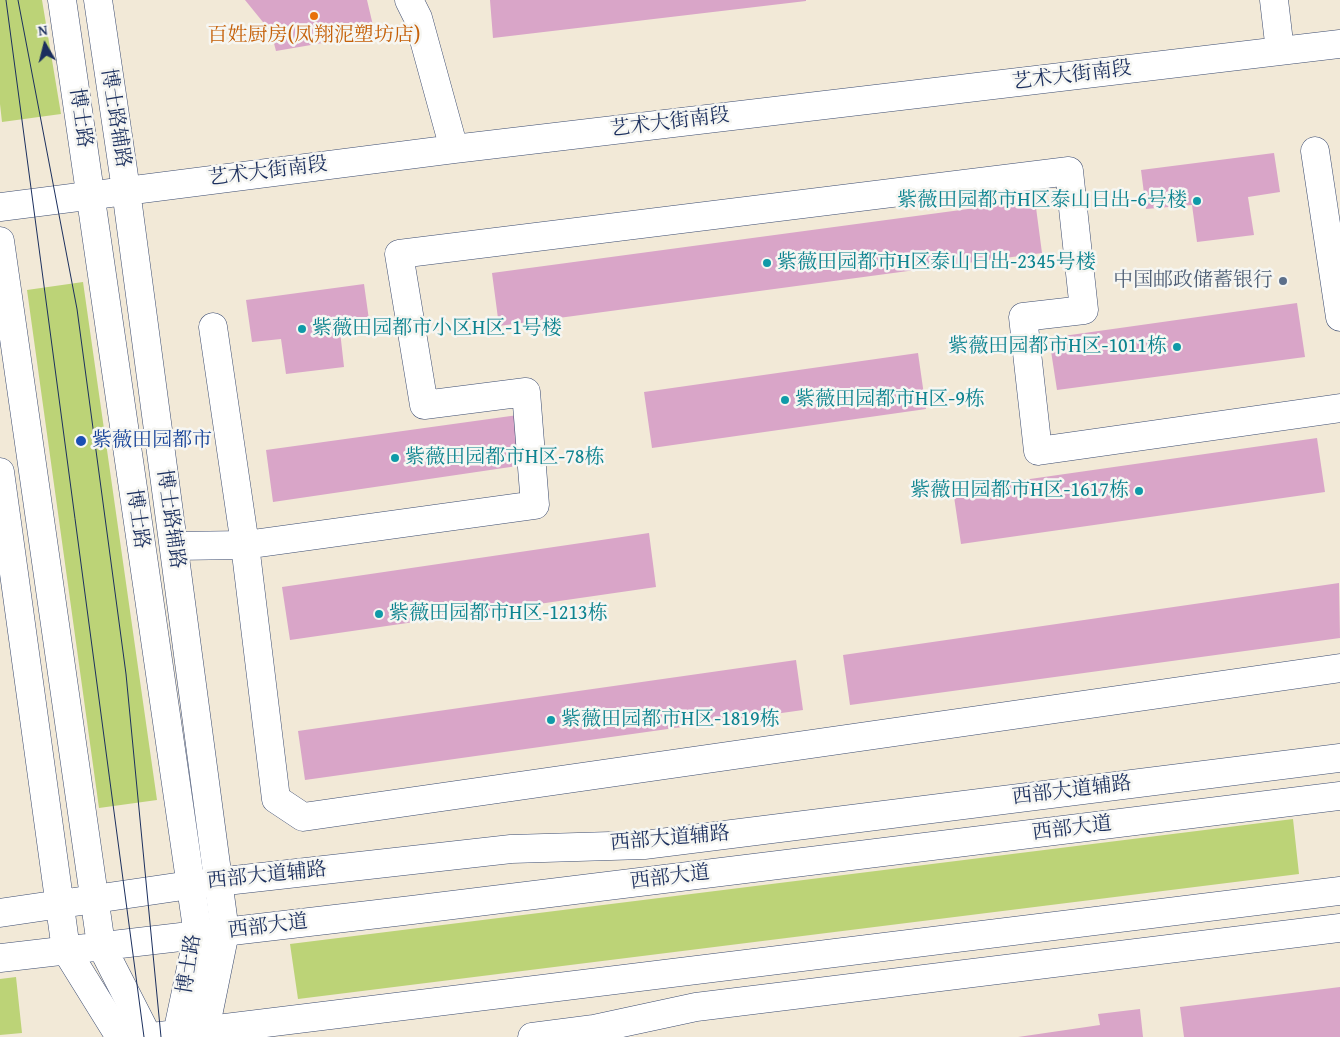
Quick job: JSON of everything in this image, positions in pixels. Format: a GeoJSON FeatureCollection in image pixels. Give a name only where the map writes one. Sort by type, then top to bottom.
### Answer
{"type":"FeatureCollection","features":[{"type":"Feature","properties":{"kind":"street","name":"博士路"},"geometry":{"type":"LineString","coordinates":[[62,0],[198,936],[169,1036]]}},
{"type":"Feature","properties":{"kind":"street","name":"博士路辅路"},"geometry":{"type":"LineString","coordinates":[[98,0],[126,190],[225,932],[206,1034]]}},
{"type":"Feature","properties":{"kind":"street"},"geometry":{"type":"LineString","coordinates":[[409,0],[418,18],[454,149]]}},
{"type":"Feature","properties":{"kind":"street"},"geometry":{"type":"LineString","coordinates":[[1274,0],[1280,51]]}},
{"type":"Feature","properties":{"kind":"street","name":"艺术大街南段"},"geometry":{"type":"LineString","coordinates":[[0,207],[454,149],[1340,44]]}},
{"type":"Feature","properties":{"kind":"street"},"geometry":{"type":"LineString","coordinates":[[1314,151],[1340,317]]}},
{"type":"Feature","properties":{"kind":"street"},"geometry":{"type":"LineString","coordinates":[[174,546],[245,545],[535,505],[526,392],[424,405],[399,254],[1069,171],[1084,310],[1023,317],[1038,451],[1340,408]]}},
{"type":"Feature","properties":{"kind":"street"},"geometry":{"type":"LineString","coordinates":[[0,241],[101,945],[148,1037]]}},
{"type":"Feature","properties":{"kind":"street"},"geometry":{"type":"LineString","coordinates":[[213,326],[245,545],[276,799],[303,817],[1340,668]]}},
{"type":"Feature","properties":{"kind":"street"},"geometry":{"type":"LineString","coordinates":[[0,472],[66,950],[120,1037]]}},
{"type":"Feature","properties":{"kind":"street","name":"西部大道辅路"},"geometry":{"type":"LineString","coordinates":[[0,913],[190,885],[511,849],[644,845],[1340,758]]}},
{"type":"Feature","properties":{"kind":"street","name":"西部大道"},"geometry":{"type":"LineString","coordinates":[[0,958],[101,945],[198,936],[1340,796]]}},
{"type":"Feature","properties":{"kind":"street"},"geometry":{"type":"LineString","coordinates":[[169,1036],[206,1034],[1340,891]]}},
{"type":"Feature","properties":{"kind":"street"},"geometry":{"type":"LineString","coordinates":[[532,1037],[594,1029],[696,1007],[1340,928]]}},
{"type":"Feature","properties":{"kind":"green space"},"geometry":{"type":"Polygon","coordinates":[[[0,0],[42,0],[61,114],[2,122],[0,104],[0,0]]]}},
{"type":"Feature","properties":{"kind":"green space"},"geometry":{"type":"Polygon","coordinates":[[[83,282],[157,800],[99,808],[27,290],[83,282]]]}},
{"type":"Feature","properties":{"kind":"green space"},"geometry":{"type":"Polygon","coordinates":[[[1293,819],[1299,874],[298,999],[290,944],[1293,819]]]}},
{"type":"Feature","properties":{"kind":"green space"},"geometry":{"type":"Polygon","coordinates":[[[16,977],[22,1033],[0,1035],[0,979],[16,977]]]}},
{"type":"Feature","properties":{"kind":"building","name":"百姓厨房(凤翔泥塑坊店)"},"geometry":{"type":"Polygon","coordinates":[[[245,0],[367,0],[375,34],[276,51],[271,32],[245,0]]]}},
{"type":"Feature","properties":{"kind":"building"},"geometry":{"type":"Polygon","coordinates":[[[490,0],[806,0],[806,1],[493,38],[490,0]]]}},
{"type":"Feature","properties":{"kind":"building","name":"紫薇田园都市H区泰山日出-6号楼"},"geometry":{"type":"Polygon","coordinates":[[[1274,153],[1280,192],[1248,197],[1254,235],[1197,242],[1192,205],[1146,209],[1141,170],[1274,153]]]}},
{"type":"Feature","properties":{"kind":"building","name":"紫薇田园都市H区泰山日出-2345号楼"},"geometry":{"type":"Polygon","coordinates":[[[1035,200],[1042,253],[499,326],[492,273],[1035,200]]]}},
{"type":"Feature","properties":{"kind":"building","name":"紫薇田园都市小区H区-1号楼"},"geometry":{"type":"Polygon","coordinates":[[[364,284],[370,327],[340,331],[344,367],[286,374],[281,339],[252,342],[246,300],[364,284]]]}},
{"type":"Feature","properties":{"kind":"building","name":"紫薇田园都市H区-1011栋"},"geometry":{"type":"Polygon","coordinates":[[[1297,303],[1305,357],[1057,390],[1049,338],[1297,303]]]}},
{"type":"Feature","properties":{"kind":"building","name":"紫薇田园都市H区-9栋"},"geometry":{"type":"Polygon","coordinates":[[[918,353],[926,409],[652,448],[644,392],[918,353]]]}},
{"type":"Feature","properties":{"kind":"building","name":"紫薇田园都市H区-78栋"},"geometry":{"type":"Polygon","coordinates":[[[518,415],[524,465],[273,502],[266,450],[518,415]]]}},
{"type":"Feature","properties":{"kind":"building","name":"紫薇田园都市H区-1617栋"},"geometry":{"type":"Polygon","coordinates":[[[1317,438],[1325,492],[961,544],[953,490],[1317,438]]]}},
{"type":"Feature","properties":{"kind":"building","name":"紫薇田园都市H区-1213栋"},"geometry":{"type":"Polygon","coordinates":[[[649,533],[656,587],[290,640],[282,587],[649,533]]]}},
{"type":"Feature","properties":{"kind":"building"},"geometry":{"type":"Polygon","coordinates":[[[1339,583],[1340,638],[850,705],[843,655],[1339,583]]]}},
{"type":"Feature","properties":{"kind":"building","name":"紫薇田园都市H区-1819栋"},"geometry":{"type":"Polygon","coordinates":[[[796,660],[803,710],[305,780],[298,731],[796,660]]]}},
{"type":"Feature","properties":{"kind":"building"},"geometry":{"type":"Polygon","coordinates":[[[1340,987],[1340,1037],[1184,1037],[1180,1007],[1340,987]]]}},
{"type":"Feature","properties":{"kind":"building"},"geometry":{"type":"Polygon","coordinates":[[[1140,1009],[1143,1037],[1018,1037],[1100,1025],[1098,1014],[1140,1009]]]}},
{"type":"Feature","properties":{"kind":"tram line"},"geometry":{"type":"LineString","coordinates":[[6,0],[144,1037]]}},
{"type":"Feature","properties":{"kind":"tram line"},"geometry":{"type":"LineString","coordinates":[[18,0],[77,309],[126,674],[161,1037]]}},
{"type":"Feature","properties":{"kind":"place","name":"百姓厨房(凤翔泥塑坊店)"},"geometry":{"type":"Point","coordinates":[314,16]}},
{"type":"Feature","properties":{"kind":"place","name":"紫薇田园都市H区泰山日出-6号楼"},"geometry":{"type":"Point","coordinates":[1197,201]}},
{"type":"Feature","properties":{"kind":"place","name":"紫薇田园都市H区泰山日出-2345号楼"},"geometry":{"type":"Point","coordinates":[767,263]}},
{"type":"Feature","properties":{"kind":"place","name":"中国邮政储蓄银行"},"geometry":{"type":"Point","coordinates":[1283,281]}},
{"type":"Feature","properties":{"kind":"place","name":"紫薇田园都市小区H区-1号楼"},"geometry":{"type":"Point","coordinates":[302,329]}},
{"type":"Feature","properties":{"kind":"place","name":"紫薇田园都市H区-1011栋"},"geometry":{"type":"Point","coordinates":[1177,347]}},
{"type":"Feature","properties":{"kind":"place","name":"紫薇田园都市H区-9栋"},"geometry":{"type":"Point","coordinates":[785,400]}},
{"type":"Feature","properties":{"kind":"place","name":"紫薇田园都市"},"geometry":{"type":"Point","coordinates":[81,441]}},
{"type":"Feature","properties":{"kind":"place","name":"紫薇田园都市H区-78栋"},"geometry":{"type":"Point","coordinates":[395,458]}},
{"type":"Feature","properties":{"kind":"place","name":"紫薇田园都市H区-1617栋"},"geometry":{"type":"Point","coordinates":[1139,491]}},
{"type":"Feature","properties":{"kind":"place","name":"紫薇田园都市H区-1213栋"},"geometry":{"type":"Point","coordinates":[379,614]}},
{"type":"Feature","properties":{"kind":"place","name":"紫薇田园都市H区-1819栋"},"geometry":{"type":"Point","coordinates":[551,720]}}]}
